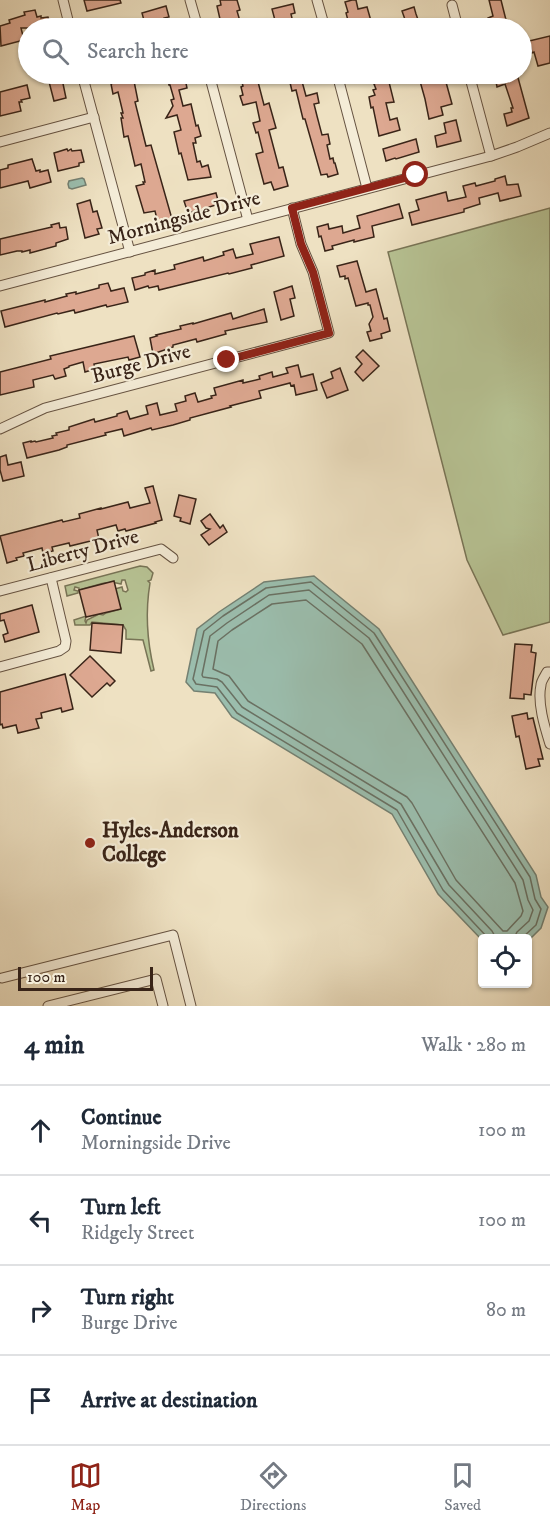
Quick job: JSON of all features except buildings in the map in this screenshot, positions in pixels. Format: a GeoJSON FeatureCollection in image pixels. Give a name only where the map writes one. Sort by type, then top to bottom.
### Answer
{"type":"FeatureCollection","features":[{"type":"Feature","properties":{"kind":"street"},"geometry":{"type":"LineString","coordinates":[[63,0],[68,18]]}},
{"type":"Feature","properties":{"kind":"street"},"geometry":{"type":"LineString","coordinates":[[190,0],[195,18]]}},
{"type":"Feature","properties":{"kind":"street"},"geometry":{"type":"LineString","coordinates":[[317,0],[322,18]]}},
{"type":"Feature","properties":{"kind":"street"},"geometry":{"type":"LineString","coordinates":[[452,5],[455,18]]}},
{"type":"Feature","properties":{"kind":"street"},"geometry":{"type":"LineString","coordinates":[[85,84],[130,252]]}},
{"type":"Feature","properties":{"kind":"street"},"geometry":{"type":"LineString","coordinates":[[212,84],[248,219]]}},
{"type":"Feature","properties":{"kind":"street"},"geometry":{"type":"LineString","coordinates":[[340,84],[367,188]]}},
{"type":"Feature","properties":{"kind":"street"},"geometry":{"type":"LineString","coordinates":[[472,84],[491,156]]}},
{"type":"Feature","properties":{"kind":"street"},"geometry":{"type":"LineString","coordinates":[[0,142],[94,117]]}},
{"type":"Feature","properties":{"kind":"street","name":"Morningside Drive"},"geometry":{"type":"LineString","coordinates":[[0,286],[491,156],[550,133]]}},
{"type":"Feature","properties":{"kind":"street","name":"Burge Drive"},"geometry":{"type":"LineString","coordinates":[[0,429],[45,408],[329,333],[313,272],[301,244],[292,208]]}},
{"type":"Feature","properties":{"kind":"street","name":"Liberty Drive"},"geometry":{"type":"LineString","coordinates":[[0,591],[161,549],[172,558]]}},
{"type":"Feature","properties":{"kind":"street"},"geometry":{"type":"LineString","coordinates":[[0,667],[65,647],[66,640],[51,578]]}},
{"type":"Feature","properties":{"kind":"street"},"geometry":{"type":"LineString","coordinates":[[550,672],[547,672],[541,685],[541,694],[544,726],[550,744]]}},
{"type":"Feature","properties":{"kind":"street"},"geometry":{"type":"LineString","coordinates":[[2,978],[173,935],[191,1006]]}},
{"type":"Feature","properties":{"kind":"street"},"geometry":{"type":"LineString","coordinates":[[48,1006],[156,979],[163,1006]]}},
{"type":"Feature","properties":{"kind":"shaded area"},"geometry":{"type":"Polygon","coordinates":[[[550,208],[550,622],[503,635],[467,560],[388,252],[550,208]]]}},
{"type":"Feature","properties":{"kind":"shaded area"},"geometry":{"type":"Polygon","coordinates":[[[140,566],[147,567],[153,573],[151,580],[148,581],[150,583],[147,616],[148,638],[154,670],[151,671],[143,640],[126,639],[126,630],[123,625],[92,622],[90,625],[75,625],[74,620],[86,616],[86,623],[87,620],[99,614],[103,615],[121,609],[115,589],[122,587],[126,592],[128,590],[125,580],[122,580],[121,584],[105,583],[79,590],[75,587],[74,590],[78,593],[67,596],[65,586],[140,566]]]}},
{"type":"Feature","properties":{"kind":"water"},"geometry":{"type":"Polygon","coordinates":[[[82,178],[86,185],[69,188],[69,181],[82,178]]]}},
{"type":"Feature","properties":{"kind":"water"},"geometry":{"type":"Polygon","coordinates":[[[314,576],[379,629],[536,875],[541,897],[548,907],[541,928],[532,937],[532,934],[478,934],[478,936],[438,894],[392,814],[232,717],[215,693],[194,691],[186,682],[197,629],[264,582],[314,576]]]}},
{"type":"Feature","properties":{"kind":"place","name":"Hyles-Anderson College"},"geometry":{"type":"Point","coordinates":[90,843]}},
{"type":"Feature","properties":{"kind":"route"},"geometry":{"type":"LineString","coordinates":[[227,360],[329,333],[313,272],[301,244],[292,208],[416,175]]}}]}
